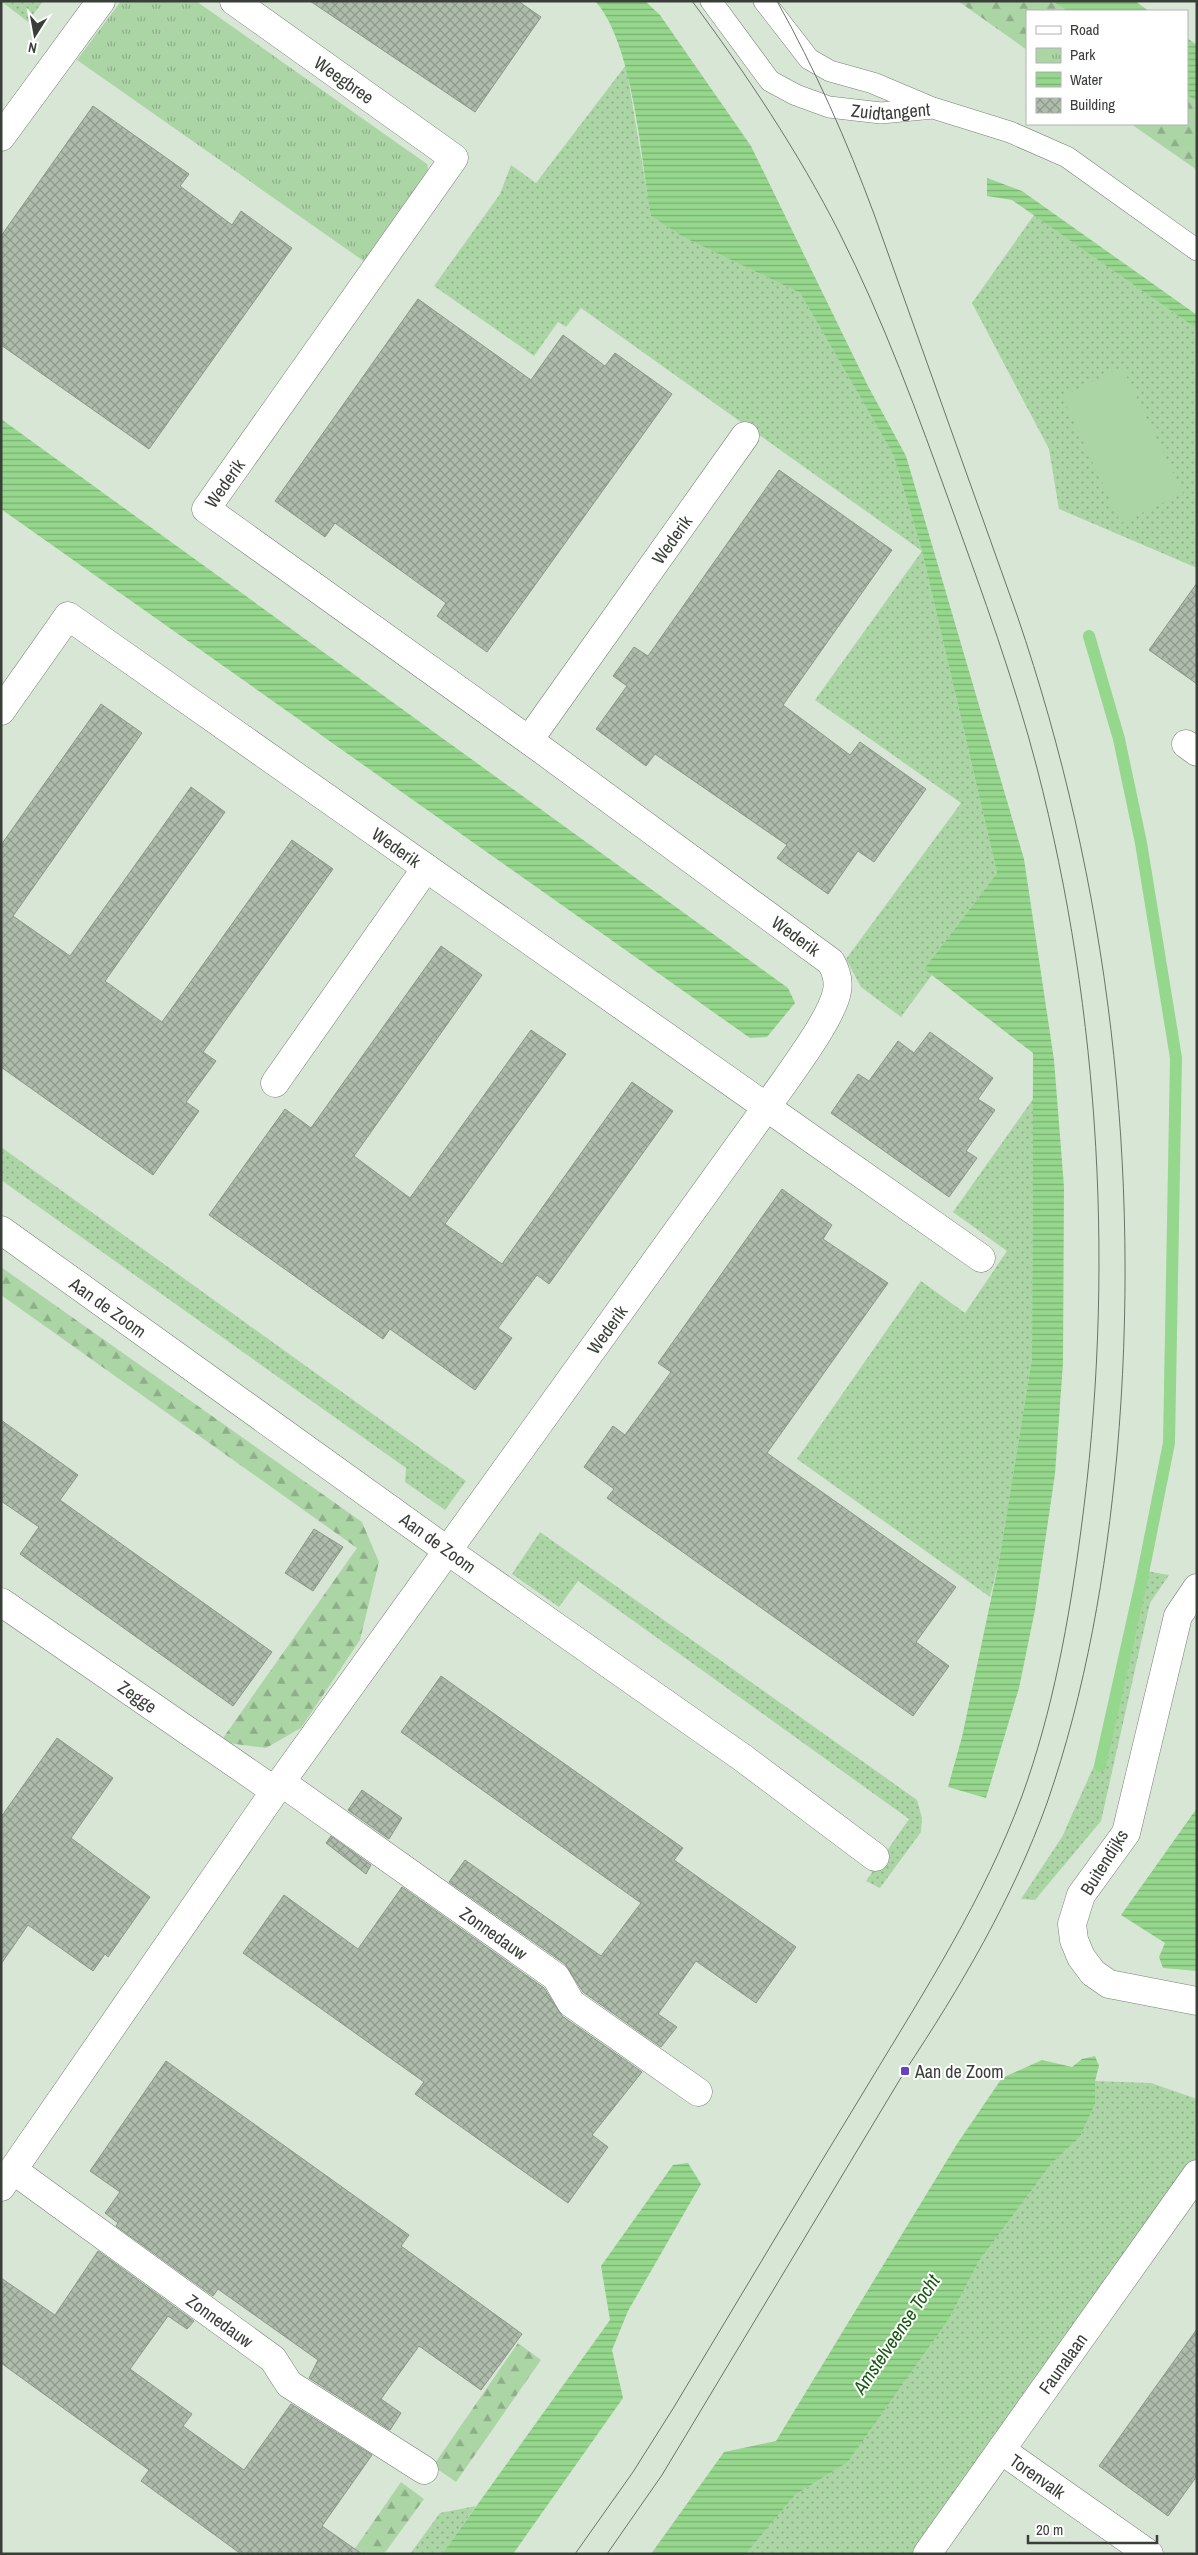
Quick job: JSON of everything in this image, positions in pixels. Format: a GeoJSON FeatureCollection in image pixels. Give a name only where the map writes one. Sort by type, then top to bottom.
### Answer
{"type":"FeatureCollection","features":[{"type":"Feature","properties":{"kind":"street"},"geometry":{"type":"LineString","coordinates":[[1,137],[101,1]]}},
{"type":"Feature","properties":{"kind":"street","name":"Weegbree"},"geometry":{"type":"LineString","coordinates":[[234,1],[454,158]]}},
{"type":"Feature","properties":{"kind":"street","name":"Wederik"},"geometry":{"type":"LineString","coordinates":[[448,1551],[766,1108],[831,1010],[838,990],[837,972],[831,962],[529,740],[206,509],[454,158]]}},
{"type":"Feature","properties":{"kind":"street","name":"Wederik"},"geometry":{"type":"LineString","coordinates":[[529,740],[745,436]]}},
{"type":"Feature","properties":{"kind":"street","name":"Wederik"},"geometry":{"type":"LineString","coordinates":[[1,711],[68,616],[981,1258]]}},
{"type":"Feature","properties":{"kind":"street","name":"Wederik"},"geometry":{"type":"LineString","coordinates":[[275,1083],[426,868]]}},
{"type":"Feature","properties":{"kind":"street","name":"Aan de Zoom"},"geometry":{"type":"LineString","coordinates":[[1,1230],[448,1551],[743,1758],[875,1857]]}},
{"type":"Feature","properties":{"kind":"street","name":"Zonnedauw"},"geometry":{"type":"LineString","coordinates":[[424,2470],[289,2384],[273,2359],[7,2179],[278,1786],[448,1551]]}},
{"type":"Feature","properties":{"kind":"street","name":"Buitendijks"},"geometry":{"type":"LineString","coordinates":[[1197,1588],[1178,1616],[1126,1833],[1081,1895],[1072,1924],[1074,1940],[1080,1957],[1093,1973],[1110,1984],[1197,2001]]}},
{"type":"Feature","properties":{"kind":"street","name":"Zegge"},"geometry":{"type":"LineString","coordinates":[[1,1602],[278,1786]]}},
{"type":"Feature","properties":{"kind":"street","name":"Zonnedauw"},"geometry":{"type":"LineString","coordinates":[[278,1786],[556,1977],[571,2003],[698,2092]]}},
{"type":"Feature","properties":{"kind":"street","name":"Faunalaan"},"geometry":{"type":"LineString","coordinates":[[927,2554],[1197,2174]]}},
{"type":"Feature","properties":{"kind":"street","name":"Torenvalk"},"geometry":{"type":"LineString","coordinates":[[1001,2450],[1149,2554]]}},
{"type":"Feature","properties":{"kind":"lane","name":"Zuidtangent"},"geometry":{"type":"LineString","coordinates":[[711,1],[770,81],[796,95],[830,108],[881,113],[933,108],[1010,132],[1068,157],[1197,250]]}},
{"type":"Feature","properties":{"kind":"lane"},"geometry":{"type":"LineString","coordinates":[[764,1],[809,59],[830,71],[873,83],[933,108]]}},
{"type":"Feature","properties":{"kind":"green space"},"geometry":{"type":"Polygon","coordinates":[[[1,1],[43,1],[28,22],[1,1]]]}},
{"type":"Feature","properties":{"kind":"green space"},"geometry":{"type":"Polygon","coordinates":[[[121,1],[196,1],[427,164],[435,199],[382,274],[77,60],[121,1]]]}},
{"type":"Feature","properties":{"kind":"green space"},"geometry":{"type":"Polygon","coordinates":[[[958,1],[1052,1],[1066,10],[1026,10],[1026,49],[958,1]]]}},
{"type":"Feature","properties":{"kind":"green space"},"geometry":{"type":"Polygon","coordinates":[[[626,65],[651,216],[683,237],[800,293],[893,454],[922,551],[581,308],[566,327],[558,322],[534,356],[434,286],[500,194],[511,165],[536,183],[626,65]]]}},
{"type":"Feature","properties":{"kind":"green space"},"geometry":{"type":"Polygon","coordinates":[[[1188,96],[1197,102],[1197,170],[1132,125],[1188,125],[1188,96]]]}},
{"type":"Feature","properties":{"kind":"green space"},"geometry":{"type":"Polygon","coordinates":[[[1034,215],[1197,329],[1197,568],[1059,509],[1049,449],[972,303],[1034,215]]]}},
{"type":"Feature","properties":{"kind":"green space"},"geometry":{"type":"Polygon","coordinates":[[[1122,367],[1183,493],[1121,523],[1062,397],[1122,367]]]}},
{"type":"Feature","properties":{"kind":"green space"},"geometry":{"type":"Polygon","coordinates":[[[922,551],[997,873],[924,969],[932,975],[901,1017],[861,987],[846,959],[961,803],[815,700],[922,551]]]}},
{"type":"Feature","properties":{"kind":"green space"},"geometry":{"type":"Polygon","coordinates":[[[1033,1099],[1032,1358],[999,1561],[990,1597],[797,1459],[921,1281],[965,1313],[1007,1251],[953,1212],[1033,1099]]]}},
{"type":"Feature","properties":{"kind":"green space"},"geometry":{"type":"Polygon","coordinates":[[[1,1147],[466,1481],[445,1510],[405,1482],[406,1468],[1,1180],[1,1147]]]}},
{"type":"Feature","properties":{"kind":"green space"},"geometry":{"type":"Polygon","coordinates":[[[1,1267],[362,1522],[379,1562],[360,1640],[301,1728],[266,1748],[228,1743],[223,1738],[357,1548],[1,1295],[1,1267]]]}},
{"type":"Feature","properties":{"kind":"green space"},"geometry":{"type":"Polygon","coordinates":[[[540,1532],[917,1800],[922,1818],[921,1832],[880,1888],[866,1881],[909,1819],[578,1581],[559,1607],[512,1574],[540,1532]]]}},
{"type":"Feature","properties":{"kind":"green space"},"geometry":{"type":"Polygon","coordinates":[[[1140,1570],[1169,1575],[1150,1603],[1101,1821],[1035,1900],[1021,1899],[1062,1837],[1097,1759],[1140,1570]]]}},
{"type":"Feature","properties":{"kind":"green space"},"geometry":{"type":"Polygon","coordinates":[[[1095,2081],[1151,2083],[1197,2099],[1197,2174],[928,2554],[746,2554],[795,2495],[848,2462],[949,2319],[979,2261],[1052,2163],[1080,2137],[1095,2104],[1095,2081]]]}},
{"type":"Feature","properties":{"kind":"green space"},"geometry":{"type":"Polygon","coordinates":[[[518,2343],[541,2360],[456,2482],[433,2466],[518,2343]]]}},
{"type":"Feature","properties":{"kind":"green space"},"geometry":{"type":"Polygon","coordinates":[[[401,2482],[424,2499],[384,2554],[351,2554],[401,2482]]]}},
{"type":"Feature","properties":{"kind":"green space"},"geometry":{"type":"Polygon","coordinates":[[[476,2506],[442,2554],[410,2554],[440,2513],[476,2506]]]}},
{"type":"Feature","properties":{"kind":"water"},"geometry":{"type":"Polygon","coordinates":[[[595,1],[645,1],[660,15],[751,146],[868,386],[906,456],[1024,859],[1054,1060],[1064,1187],[1063,1363],[1055,1474],[1035,1610],[1019,1688],[986,1798],[948,1787],[962,1737],[999,1561],[1032,1358],[1033,1053],[924,969],[997,873],[922,551],[893,454],[800,293],[683,237],[651,216],[634,102],[627,72],[608,20],[595,1]]]}},
{"type":"Feature","properties":{"kind":"water"},"geometry":{"type":"Polygon","coordinates":[[[1052,1],[1135,1],[1148,10],[1066,10],[1052,1]]]}},
{"type":"Feature","properties":{"kind":"water"},"geometry":{"type":"Polygon","coordinates":[[[1188,39],[1197,45],[1197,102],[1188,96],[1188,39]]]}},
{"type":"Feature","properties":{"kind":"water"},"geometry":{"type":"Polygon","coordinates":[[[987,178],[1022,191],[1197,315],[1197,329],[1012,200],[987,196],[987,178]]]}},
{"type":"Feature","properties":{"kind":"water"},"geometry":{"type":"Polygon","coordinates":[[[1,419],[788,988],[795,1003],[767,1037],[750,1038],[1,509],[1,419]]]}},
{"type":"Feature","properties":{"kind":"water"},"geometry":{"type":"Polygon","coordinates":[[[1197,1808],[1197,1971],[1163,1968],[1159,1957],[1165,1943],[1121,1915],[1197,1808]]]}},
{"type":"Feature","properties":{"kind":"water","name":"Amstelveense Tocht"},"geometry":{"type":"Polygon","coordinates":[[[1095,2056],[1099,2066],[1095,2081],[1095,2104],[1080,2137],[1052,2163],[979,2261],[949,2319],[848,2462],[795,2495],[746,2554],[651,2554],[724,2452],[776,2441],[957,2144],[1002,2078],[1042,2060],[1072,2067],[1082,2059],[1095,2056]]]}},
{"type":"Feature","properties":{"kind":"water"},"geometry":{"type":"Polygon","coordinates":[[[688,2163],[701,2184],[628,2311],[612,2350],[623,2398],[513,2554],[442,2554],[610,2320],[601,2266],[673,2165],[688,2163]]]}},
{"type":"Feature","properties":{"kind":"building"},"geometry":{"type":"Polygon","coordinates":[[[310,1],[518,1],[541,17],[475,112],[310,1]]]}},
{"type":"Feature","properties":{"kind":"building"},"geometry":{"type":"Polygon","coordinates":[[[93,106],[189,174],[180,186],[232,225],[241,211],[292,248],[149,449],[1,345],[1,236],[93,106]]]}},
{"type":"Feature","properties":{"kind":"building"},"geometry":{"type":"Polygon","coordinates":[[[418,299],[531,380],[563,335],[605,366],[615,353],[672,394],[487,652],[437,616],[446,603],[335,523],[325,537],[275,501],[418,299]]]}},
{"type":"Feature","properties":{"kind":"building"},"geometry":{"type":"Polygon","coordinates":[[[779,470],[892,550],[783,705],[850,755],[860,742],[926,789],[874,862],[858,851],[828,894],[777,858],[787,845],[655,754],[646,766],[596,729],[627,686],[613,676],[634,647],[648,656],[779,470]]]}},
{"type":"Feature","properties":{"kind":"building"},"geometry":{"type":"Polygon","coordinates":[[[1197,583],[1197,684],[1149,650],[1197,583]]]}},
{"type":"Feature","properties":{"kind":"building"},"geometry":{"type":"Polygon","coordinates":[[[101,704],[142,733],[13,916],[70,956],[191,787],[225,812],[105,981],[162,1022],[292,840],[333,869],[203,1052],[216,1061],[186,1102],[199,1111],[153,1175],[1,1067],[1,845],[101,704]]]}},
{"type":"Feature","properties":{"kind":"building"},"geometry":{"type":"Polygon","coordinates":[[[441,946],[482,975],[354,1156],[410,1198],[531,1030],[566,1054],[445,1224],[502,1264],[632,1082],[673,1111],[549,1284],[537,1275],[498,1328],[512,1338],[475,1390],[390,1329],[383,1339],[209,1215],[285,1109],[311,1128],[441,946]]]}},
{"type":"Feature","properties":{"kind":"building"},"geometry":{"type":"Polygon","coordinates":[[[930,1032],[993,1078],[978,1099],[995,1110],[966,1151],[977,1158],[949,1197],[831,1113],[858,1074],[869,1081],[898,1041],[914,1053],[930,1032]]]}},
{"type":"Feature","properties":{"kind":"building"},"geometry":{"type":"Polygon","coordinates":[[[782,1189],[832,1225],[823,1239],[888,1283],[767,1453],[956,1587],[916,1642],[949,1666],[913,1716],[607,1498],[614,1489],[584,1467],[613,1426],[625,1435],[671,1372],[658,1363],[782,1189]]]}},
{"type":"Feature","properties":{"kind":"building"},"geometry":{"type":"Polygon","coordinates":[[[1,1420],[78,1475],[60,1500],[272,1652],[233,1706],[20,1554],[39,1527],[1,1501],[1,1420]]]}},
{"type":"Feature","properties":{"kind":"building"},"geometry":{"type":"Polygon","coordinates":[[[314,1529],[343,1547],[313,1591],[285,1573],[314,1529]]]}},
{"type":"Feature","properties":{"kind":"building"},"geometry":{"type":"Polygon","coordinates":[[[441,1676],[683,1848],[674,1860],[796,1947],[756,2003],[696,1961],[658,2014],[677,2027],[661,2047],[583,1992],[565,1964],[449,1882],[465,1860],[601,1956],[641,1903],[401,1732],[441,1676]]]}},
{"type":"Feature","properties":{"kind":"building"},"geometry":{"type":"Polygon","coordinates":[[[57,1738],[113,1778],[71,1838],[150,1897],[108,1957],[105,1954],[93,1971],[28,1925],[1,1964],[1,1817],[57,1738]]]}},
{"type":"Feature","properties":{"kind":"building"},"geometry":{"type":"Polygon","coordinates":[[[362,1790],[402,1818],[389,1839],[348,1810],[362,1790]]]}},
{"type":"Feature","properties":{"kind":"building"},"geometry":{"type":"Polygon","coordinates":[[[331,1836],[371,1865],[366,1874],[326,1843],[331,1836]]]}},
{"type":"Feature","properties":{"kind":"building"},"geometry":{"type":"Polygon","coordinates":[[[402,1887],[544,1988],[562,2016],[642,2072],[592,2135],[608,2147],[568,2203],[415,2094],[424,2082],[243,1953],[284,1895],[358,1949],[402,1887]]]}},
{"type":"Feature","properties":{"kind":"building"},"geometry":{"type":"Polygon","coordinates":[[[166,2061],[409,2235],[401,2246],[522,2334],[481,2390],[419,2346],[381,2399],[401,2413],[390,2430],[309,2378],[318,2360],[218,2289],[213,2296],[116,2226],[118,2223],[105,2213],[120,2192],[90,2171],[166,2061]]]}},
{"type":"Feature","properties":{"kind":"building"},"geometry":{"type":"Polygon","coordinates":[[[98,2251],[194,2321],[187,2329],[168,2316],[130,2369],[192,2414],[183,2426],[244,2470],[291,2404],[372,2455],[322,2526],[362,2554],[241,2554],[141,2481],[149,2470],[1,2363],[1,2278],[55,2315],[98,2251]]]}},
{"type":"Feature","properties":{"kind":"building"},"geometry":{"type":"Polygon","coordinates":[[[1197,2329],[1197,2476],[1168,2516],[1099,2466],[1197,2329]]]}},
{"type":"Feature","properties":{"kind":"waterway"},"geometry":{"type":"LineString","coordinates":[[1089,636],[1119,739],[1141,843],[1176,1058],[1169,1443],[1142,1578],[1100,1766]]}},
{"type":"Feature","properties":{"kind":"tram line"},"geometry":{"type":"LineString","coordinates":[[575,2554],[633,2472],[674,2407],[911,2013],[972,1908],[1007,1834],[1033,1764],[1059,1665],[1081,1530],[1091,1435],[1097,1339],[1099,1243],[1096,1147],[1088,1051],[1076,956],[1059,862],[1037,768],[1018,702],[926,439],[900,369],[871,300],[839,232],[807,173],[751,84],[692,1]]}},
{"type":"Feature","properties":{"kind":"tram line"},"geometry":{"type":"LineString","coordinates":[[607,2554],[662,2475],[905,2071],[946,2007],[1002,1908],[1047,1803],[1073,1718],[1100,1587],[1117,1454],[1124,1348],[1125,1241],[1121,1135],[1111,1029],[1096,924],[1075,820],[1049,717],[1017,615],[874,214],[830,106],[777,1]]}},
{"type":"Feature","properties":{"kind":"place","name":"Aan de Zoom"},"geometry":{"type":"Point","coordinates":[905,2071]}}]}
